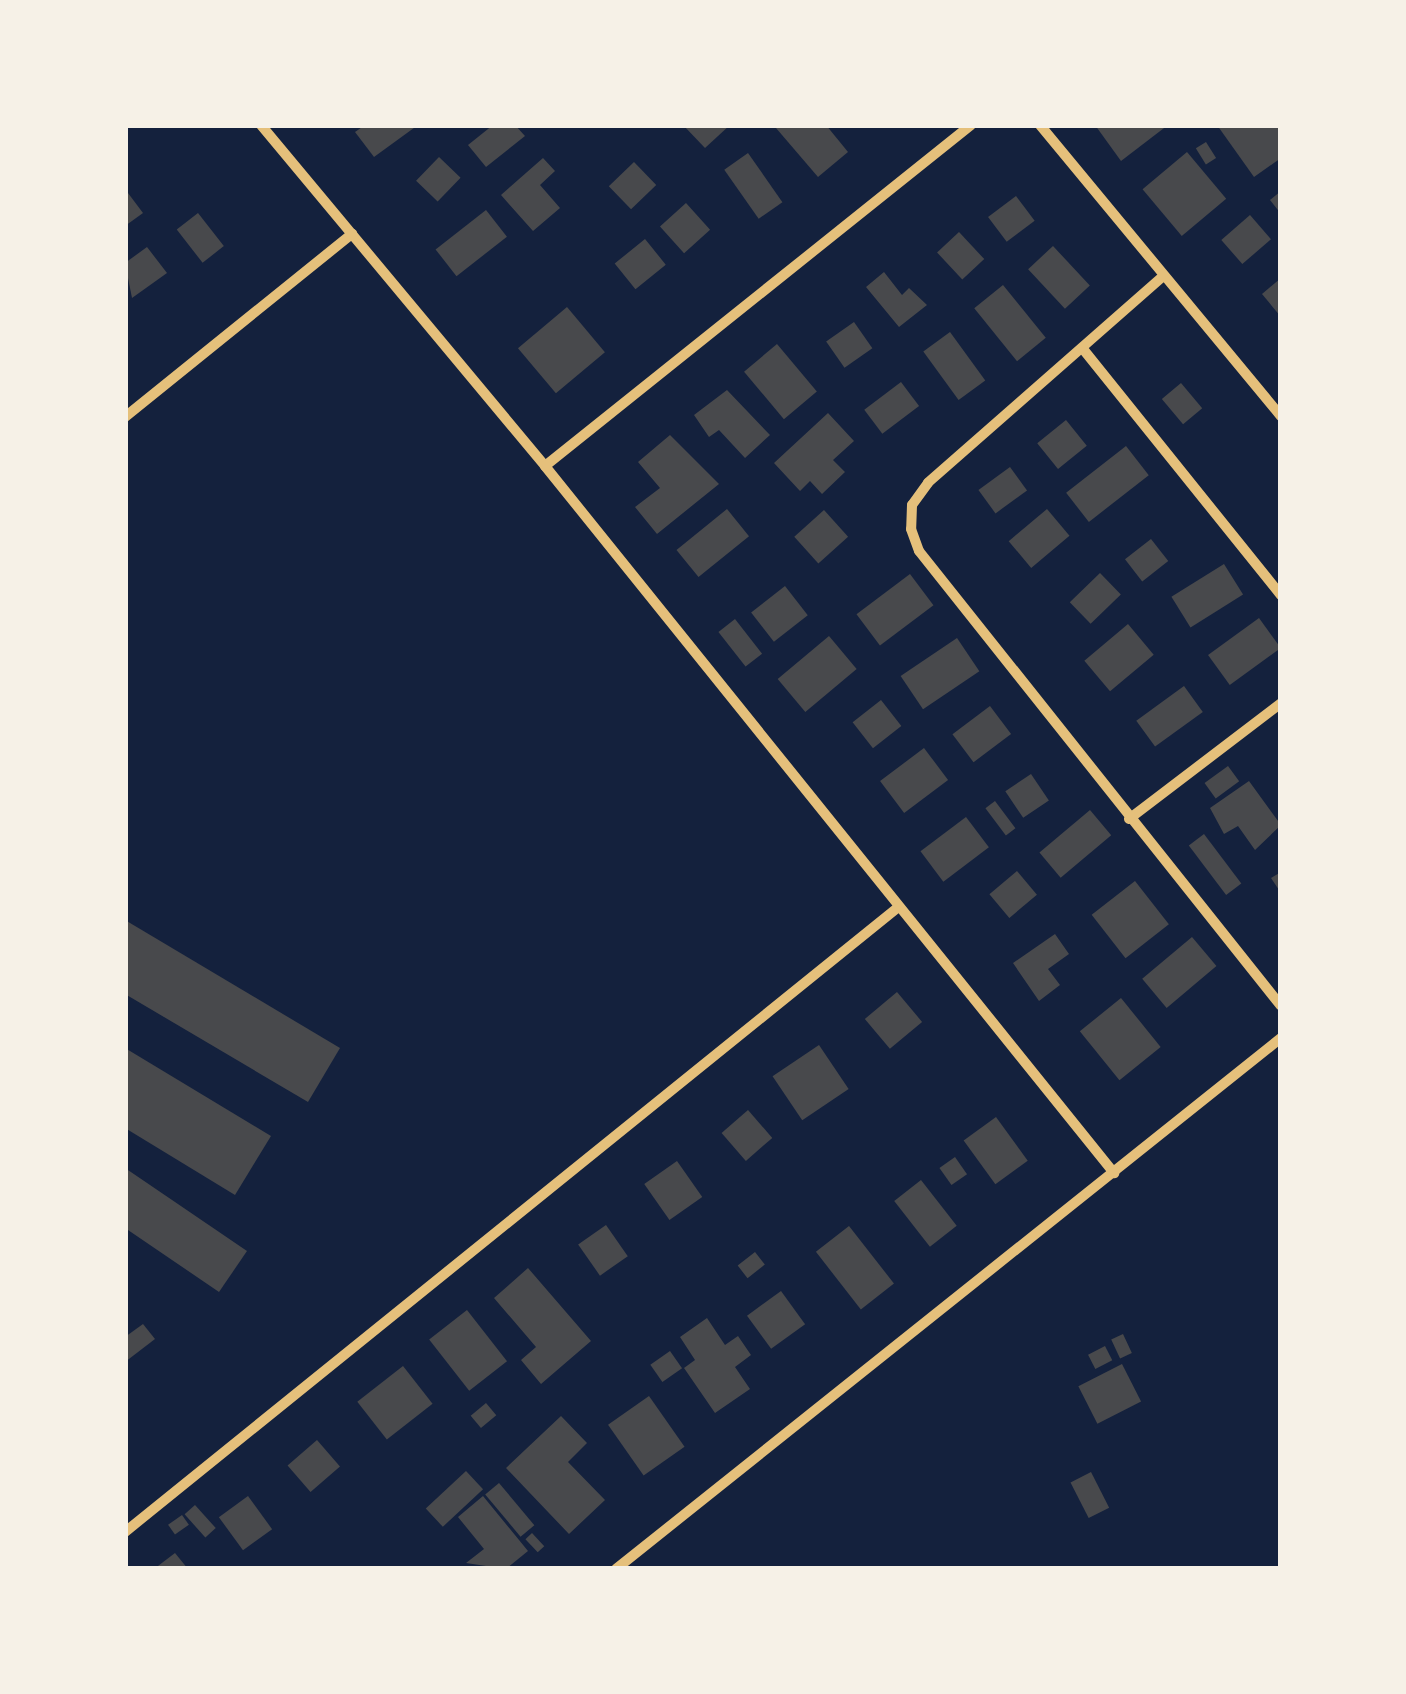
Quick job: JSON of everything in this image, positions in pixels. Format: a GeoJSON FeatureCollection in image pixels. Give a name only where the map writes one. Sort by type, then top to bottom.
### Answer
{"type":"FeatureCollection","features":[{"type":"Feature","properties":{"kind":"street"},"geometry":{"type":"LineString","coordinates":[[261,125],[545,466],[896,909],[1114,1172]]}},
{"type":"Feature","properties":{"kind":"street"},"geometry":{"type":"LineString","coordinates":[[545,466],[971,125]]}},
{"type":"Feature","properties":{"kind":"street"},"geometry":{"type":"LineString","coordinates":[[1040,125],[1161,278],[1281,416]]}},
{"type":"Feature","properties":{"kind":"street"},"geometry":{"type":"LineString","coordinates":[[125,417],[352,234]]}},
{"type":"Feature","properties":{"kind":"street"},"geometry":{"type":"LineString","coordinates":[[1161,278],[928,483],[912,504],[911,528],[918,551],[1281,1006]]}},
{"type":"Feature","properties":{"kind":"street"},"geometry":{"type":"LineString","coordinates":[[1083,348],[1281,594]]}},
{"type":"Feature","properties":{"kind":"street"},"geometry":{"type":"LineString","coordinates":[[1129,819],[1281,703]]}},
{"type":"Feature","properties":{"kind":"street"},"geometry":{"type":"LineString","coordinates":[[125,1532],[896,909]]}},
{"type":"Feature","properties":{"kind":"street"},"geometry":{"type":"LineString","coordinates":[[616,1569],[1281,1038]]}},
{"type":"Feature","properties":{"kind":"building"},"geometry":{"type":"Polygon","coordinates":[[[365,125],[418,125],[374,157],[355,132],[365,125]]]}},
{"type":"Feature","properties":{"kind":"building"},"geometry":{"type":"Polygon","coordinates":[[[493,125],[515,125],[525,136],[486,167],[468,145],[493,125]]]}},
{"type":"Feature","properties":{"kind":"building"},"geometry":{"type":"Polygon","coordinates":[[[683,125],[730,125],[705,148],[683,125]]]}},
{"type":"Feature","properties":{"kind":"building"},"geometry":{"type":"Polygon","coordinates":[[[826,125],[848,152],[818,177],[776,128],[826,125]]]}},
{"type":"Feature","properties":{"kind":"building"},"geometry":{"type":"Polygon","coordinates":[[[1095,125],[1168,125],[1121,161],[1095,125]]]}},
{"type":"Feature","properties":{"kind":"building"},"geometry":{"type":"Polygon","coordinates":[[[1217,125],[1281,125],[1281,158],[1254,177],[1217,125]]]}},
{"type":"Feature","properties":{"kind":"building"},"geometry":{"type":"Polygon","coordinates":[[[1206,142],[1216,158],[1206,164],[1196,148],[1206,142]]]}},
{"type":"Feature","properties":{"kind":"building"},"geometry":{"type":"Polygon","coordinates":[[[1187,152],[1226,199],[1182,236],[1143,189],[1187,152]]]}},
{"type":"Feature","properties":{"kind":"building"},"geometry":{"type":"Polygon","coordinates":[[[748,153],[782,202],[759,219],[724,170],[748,153]]]}},
{"type":"Feature","properties":{"kind":"building"},"geometry":{"type":"Polygon","coordinates":[[[439,157],[461,178],[438,202],[416,181],[439,157]]]}},
{"type":"Feature","properties":{"kind":"building"},"geometry":{"type":"Polygon","coordinates":[[[543,158],[555,171],[540,185],[560,208],[533,231],[501,195],[543,158]]]}},
{"type":"Feature","properties":{"kind":"building"},"geometry":{"type":"Polygon","coordinates":[[[634,162],[656,185],[631,209],[609,186],[634,162]]]}},
{"type":"Feature","properties":{"kind":"building"},"geometry":{"type":"Polygon","coordinates":[[[125,189],[143,213],[125,226],[125,189]]]}},
{"type":"Feature","properties":{"kind":"building"},"geometry":{"type":"Polygon","coordinates":[[[1281,191],[1281,214],[1270,200],[1281,191]]]}},
{"type":"Feature","properties":{"kind":"building"},"geometry":{"type":"Polygon","coordinates":[[[1016,196],[1035,221],[1007,242],[988,217],[1016,196]]]}},
{"type":"Feature","properties":{"kind":"building"},"geometry":{"type":"Polygon","coordinates":[[[686,203],[710,230],[684,253],[660,226],[686,203]]]}},
{"type":"Feature","properties":{"kind":"building"},"geometry":{"type":"Polygon","coordinates":[[[486,210],[507,237],[456,276],[436,249],[486,210]]]}},
{"type":"Feature","properties":{"kind":"building"},"geometry":{"type":"Polygon","coordinates":[[[198,213],[224,246],[203,263],[177,230],[198,213]]]}},
{"type":"Feature","properties":{"kind":"building"},"geometry":{"type":"Polygon","coordinates":[[[1250,215],[1271,239],[1242,264],[1221,240],[1250,215]]]}},
{"type":"Feature","properties":{"kind":"building"},"geometry":{"type":"Polygon","coordinates":[[[959,232],[984,259],[962,280],[937,252],[959,232]]]}},
{"type":"Feature","properties":{"kind":"building"},"geometry":{"type":"Polygon","coordinates":[[[645,239],[666,265],[635,289],[615,264],[645,239]]]}},
{"type":"Feature","properties":{"kind":"building"},"geometry":{"type":"Polygon","coordinates":[[[1053,246],[1090,285],[1065,309],[1028,269],[1053,246]]]}},
{"type":"Feature","properties":{"kind":"building"},"geometry":{"type":"Polygon","coordinates":[[[147,247],[167,273],[132,298],[125,263],[147,247]]]}},
{"type":"Feature","properties":{"kind":"building"},"geometry":{"type":"Polygon","coordinates":[[[884,272],[902,295],[909,288],[927,305],[899,327],[866,287],[884,272]]]}},
{"type":"Feature","properties":{"kind":"building"},"geometry":{"type":"Polygon","coordinates":[[[1281,278],[1281,317],[1262,294],[1281,278]]]}},
{"type":"Feature","properties":{"kind":"building"},"geometry":{"type":"Polygon","coordinates":[[[1003,285],[1046,338],[1017,361],[974,308],[1003,285]]]}},
{"type":"Feature","properties":{"kind":"building"},"geometry":{"type":"Polygon","coordinates":[[[567,307],[605,352],[556,393],[518,348],[567,307]]]}},
{"type":"Feature","properties":{"kind":"building"},"geometry":{"type":"Polygon","coordinates":[[[854,322],[872,348],[845,368],[826,342],[854,322]]]}},
{"type":"Feature","properties":{"kind":"building"},"geometry":{"type":"Polygon","coordinates":[[[950,332],[985,381],[959,400],[923,351],[950,332]]]}},
{"type":"Feature","properties":{"kind":"building"},"geometry":{"type":"Polygon","coordinates":[[[777,344],[817,391],[784,419],[744,372],[777,344]]]}},
{"type":"Feature","properties":{"kind":"building"},"geometry":{"type":"Polygon","coordinates":[[[901,382],[919,406],[882,434],[864,410],[901,382]]]}},
{"type":"Feature","properties":{"kind":"building"},"geometry":{"type":"Polygon","coordinates":[[[1181,383],[1202,408],[1183,424],[1162,399],[1181,383]]]}},
{"type":"Feature","properties":{"kind":"building"},"geometry":{"type":"Polygon","coordinates":[[[727,390],[770,435],[745,458],[719,430],[709,437],[694,415],[727,390]]]}},
{"type":"Feature","properties":{"kind":"building"},"geometry":{"type":"Polygon","coordinates":[[[828,413],[854,441],[833,460],[845,472],[822,494],[810,481],[800,491],[774,463],[828,413]]]}},
{"type":"Feature","properties":{"kind":"building"},"geometry":{"type":"Polygon","coordinates":[[[1066,420],[1087,446],[1058,469],[1037,443],[1066,420]]]}},
{"type":"Feature","properties":{"kind":"building"},"geometry":{"type":"Polygon","coordinates":[[[670,435],[719,484],[657,534],[635,507],[660,488],[638,462],[670,435]]]}},
{"type":"Feature","properties":{"kind":"building"},"geometry":{"type":"Polygon","coordinates":[[[1126,446],[1149,475],[1089,522],[1066,493],[1126,446]]]}},
{"type":"Feature","properties":{"kind":"building"},"geometry":{"type":"Polygon","coordinates":[[[1010,467],[1027,490],[995,513],[978,490],[1010,467]]]}},
{"type":"Feature","properties":{"kind":"building"},"geometry":{"type":"Polygon","coordinates":[[[727,509],[749,536],[699,577],[676,550],[727,509]]]}},
{"type":"Feature","properties":{"kind":"building"},"geometry":{"type":"Polygon","coordinates":[[[1047,509],[1069,536],[1031,568],[1009,541],[1047,509]]]}},
{"type":"Feature","properties":{"kind":"building"},"geometry":{"type":"Polygon","coordinates":[[[824,510],[848,537],[818,564],[794,537],[824,510]]]}},
{"type":"Feature","properties":{"kind":"building"},"geometry":{"type":"Polygon","coordinates":[[[1151,539],[1168,561],[1142,581],[1125,559],[1151,539]]]}},
{"type":"Feature","properties":{"kind":"building"},"geometry":{"type":"Polygon","coordinates":[[[1224,564],[1243,595],[1190,627],[1171,597],[1224,564]]]}},
{"type":"Feature","properties":{"kind":"building"},"geometry":{"type":"Polygon","coordinates":[[[1100,573],[1121,595],[1091,624],[1070,602],[1100,573]]]}},
{"type":"Feature","properties":{"kind":"building"},"geometry":{"type":"Polygon","coordinates":[[[910,574],[933,605],[880,645],[856,614],[910,574]]]}},
{"type":"Feature","properties":{"kind":"building"},"geometry":{"type":"Polygon","coordinates":[[[785,586],[808,615],[774,642],[751,612],[785,586]]]}},
{"type":"Feature","properties":{"kind":"building"},"geometry":{"type":"Polygon","coordinates":[[[1259,618],[1281,648],[1230,685],[1208,655],[1259,618]]]}},
{"type":"Feature","properties":{"kind":"building"},"geometry":{"type":"Polygon","coordinates":[[[735,619],[762,654],[746,667],[718,632],[735,619]]]}},
{"type":"Feature","properties":{"kind":"building"},"geometry":{"type":"Polygon","coordinates":[[[1128,624],[1154,655],[1110,691],[1084,661],[1128,624]]]}},
{"type":"Feature","properties":{"kind":"building"},"geometry":{"type":"Polygon","coordinates":[[[829,636],[857,669],[805,712],[778,679],[829,636]]]}},
{"type":"Feature","properties":{"kind":"building"},"geometry":{"type":"Polygon","coordinates":[[[957,638],[979,671],[923,709],[901,676],[957,638]]]}},
{"type":"Feature","properties":{"kind":"building"},"geometry":{"type":"Polygon","coordinates":[[[1184,686],[1203,712],[1155,747],[1136,721],[1184,686]]]}},
{"type":"Feature","properties":{"kind":"building"},"geometry":{"type":"Polygon","coordinates":[[[881,700],[901,726],[873,748],[853,722],[881,700]]]}},
{"type":"Feature","properties":{"kind":"building"},"geometry":{"type":"Polygon","coordinates":[[[990,706],[1011,734],[974,762],[952,734],[990,706]]]}},
{"type":"Feature","properties":{"kind":"building"},"geometry":{"type":"Polygon","coordinates":[[[924,748],[948,780],[904,813],[880,781],[924,748]]]}},
{"type":"Feature","properties":{"kind":"building"},"geometry":{"type":"Polygon","coordinates":[[[1228,766],[1239,781],[1216,798],[1205,783],[1228,766]]]}},
{"type":"Feature","properties":{"kind":"building"},"geometry":{"type":"Polygon","coordinates":[[[1031,774],[1049,801],[1023,818],[1005,791],[1031,774]]]}},
{"type":"Feature","properties":{"kind":"building"},"geometry":{"type":"Polygon","coordinates":[[[1249,781],[1281,825],[1255,850],[1238,826],[1224,834],[1210,808],[1249,781]]]}},
{"type":"Feature","properties":{"kind":"building"},"geometry":{"type":"Polygon","coordinates":[[[995,801],[1015,828],[1006,835],[985,808],[995,801]]]}},
{"type":"Feature","properties":{"kind":"building"},"geometry":{"type":"Polygon","coordinates":[[[1090,810],[1111,835],[1061,878],[1039,852],[1090,810]]]}},
{"type":"Feature","properties":{"kind":"building"},"geometry":{"type":"Polygon","coordinates":[[[966,817],[989,847],[943,882],[920,851],[966,817]]]}},
{"type":"Feature","properties":{"kind":"building"},"geometry":{"type":"Polygon","coordinates":[[[1204,834],[1241,884],[1226,895],[1189,845],[1204,834]]]}},
{"type":"Feature","properties":{"kind":"building"},"geometry":{"type":"Polygon","coordinates":[[[1017,871],[1037,895],[1009,918],[989,894],[1017,871]]]}},
{"type":"Feature","properties":{"kind":"building"},"geometry":{"type":"Polygon","coordinates":[[[1281,872],[1281,893],[1271,878],[1281,872]]]}},
{"type":"Feature","properties":{"kind":"building"},"geometry":{"type":"Polygon","coordinates":[[[1135,881],[1169,924],[1126,958],[1092,915],[1135,881]]]}},
{"type":"Feature","properties":{"kind":"building"},"geometry":{"type":"Polygon","coordinates":[[[125,920],[340,1048],[308,1102],[125,994],[125,920]]]}},
{"type":"Feature","properties":{"kind":"building"},"geometry":{"type":"Polygon","coordinates":[[[1055,934],[1069,954],[1048,969],[1060,985],[1039,1001],[1013,963],[1055,934]]]}},
{"type":"Feature","properties":{"kind":"building"},"geometry":{"type":"Polygon","coordinates":[[[1192,937],[1216,966],[1167,1008],[1142,979],[1192,937]]]}},
{"type":"Feature","properties":{"kind":"building"},"geometry":{"type":"Polygon","coordinates":[[[897,992],[922,1022],[890,1049],[865,1019],[897,992]]]}},
{"type":"Feature","properties":{"kind":"building"},"geometry":{"type":"Polygon","coordinates":[[[1121,998],[1161,1047],[1119,1080],[1080,1031],[1121,998]]]}},
{"type":"Feature","properties":{"kind":"building"},"geometry":{"type":"Polygon","coordinates":[[[819,1045],[849,1089],[802,1120],[773,1076],[819,1045]]]}},
{"type":"Feature","properties":{"kind":"building"},"geometry":{"type":"Polygon","coordinates":[[[125,1048],[271,1136],[235,1195],[125,1128],[125,1048]]]}},
{"type":"Feature","properties":{"kind":"building"},"geometry":{"type":"Polygon","coordinates":[[[748,1110],[772,1138],[746,1161],[722,1133],[748,1110]]]}},
{"type":"Feature","properties":{"kind":"building"},"geometry":{"type":"Polygon","coordinates":[[[996,1117],[1028,1161],[995,1184],[964,1141],[996,1117]]]}},
{"type":"Feature","properties":{"kind":"building"},"geometry":{"type":"Polygon","coordinates":[[[955,1157],[967,1174],[951,1185],[939,1168],[955,1157]]]}},
{"type":"Feature","properties":{"kind":"building"},"geometry":{"type":"Polygon","coordinates":[[[677,1161],[702,1197],[669,1220],[644,1184],[677,1161]]]}},
{"type":"Feature","properties":{"kind":"building"},"geometry":{"type":"Polygon","coordinates":[[[125,1168],[247,1251],[219,1292],[125,1228],[125,1168]]]}},
{"type":"Feature","properties":{"kind":"building"},"geometry":{"type":"Polygon","coordinates":[[[921,1180],[957,1226],[930,1247],[894,1201],[921,1180]]]}},
{"type":"Feature","properties":{"kind":"building"},"geometry":{"type":"Polygon","coordinates":[[[606,1225],[628,1256],[600,1276],[578,1245],[606,1225]]]}},
{"type":"Feature","properties":{"kind":"building"},"geometry":{"type":"Polygon","coordinates":[[[849,1226],[894,1284],[861,1309],[816,1252],[849,1226]]]}},
{"type":"Feature","properties":{"kind":"building"},"geometry":{"type":"Polygon","coordinates":[[[755,1252],[765,1265],[748,1278],[738,1266],[755,1252]]]}},
{"type":"Feature","properties":{"kind":"building"},"geometry":{"type":"Polygon","coordinates":[[[528,1268],[591,1341],[541,1384],[521,1360],[536,1347],[494,1298],[528,1268]]]}},
{"type":"Feature","properties":{"kind":"building"},"geometry":{"type":"Polygon","coordinates":[[[781,1291],[805,1324],[771,1349],[747,1316],[781,1291]]]}},
{"type":"Feature","properties":{"kind":"building"},"geometry":{"type":"Polygon","coordinates":[[[467,1310],[507,1361],[469,1391],[429,1340],[467,1310]]]}},
{"type":"Feature","properties":{"kind":"building"},"geometry":{"type":"Polygon","coordinates":[[[707,1318],[725,1345],[738,1336],[751,1355],[735,1367],[750,1389],[715,1413],[684,1368],[695,1360],[680,1337],[707,1318]]]}},
{"type":"Feature","properties":{"kind":"building"},"geometry":{"type":"Polygon","coordinates":[[[143,1324],[155,1339],[125,1362],[125,1337],[143,1324]]]}},
{"type":"Feature","properties":{"kind":"building"},"geometry":{"type":"Polygon","coordinates":[[[1123,1334],[1132,1353],[1120,1359],[1111,1339],[1123,1334]]]}},
{"type":"Feature","properties":{"kind":"building"},"geometry":{"type":"Polygon","coordinates":[[[1105,1346],[1112,1360],[1095,1369],[1088,1355],[1105,1346]]]}},
{"type":"Feature","properties":{"kind":"building"},"geometry":{"type":"Polygon","coordinates":[[[670,1351],[682,1368],[662,1382],[650,1365],[670,1351]]]}},
{"type":"Feature","properties":{"kind":"building"},"geometry":{"type":"Polygon","coordinates":[[[1122,1364],[1141,1401],[1097,1424],[1078,1386],[1122,1364]]]}},
{"type":"Feature","properties":{"kind":"building"},"geometry":{"type":"Polygon","coordinates":[[[403,1366],[433,1404],[387,1440],[357,1402],[403,1366]]]}},
{"type":"Feature","properties":{"kind":"building"},"geometry":{"type":"Polygon","coordinates":[[[649,1396],[685,1447],[644,1475],[608,1425],[649,1396]]]}},
{"type":"Feature","properties":{"kind":"building"},"geometry":{"type":"Polygon","coordinates":[[[486,1403],[496,1415],[481,1428],[471,1416],[486,1403]]]}},
{"type":"Feature","properties":{"kind":"building"},"geometry":{"type":"Polygon","coordinates":[[[561,1416],[587,1443],[568,1462],[605,1500],[569,1534],[506,1468],[561,1416]]]}},
{"type":"Feature","properties":{"kind":"building"},"geometry":{"type":"Polygon","coordinates":[[[317,1440],[340,1466],[311,1492],[288,1466],[317,1440]]]}},
{"type":"Feature","properties":{"kind":"building"},"geometry":{"type":"Polygon","coordinates":[[[466,1471],[483,1489],[443,1527],[426,1509],[466,1471]]]}},
{"type":"Feature","properties":{"kind":"building"},"geometry":{"type":"Polygon","coordinates":[[[1091,1472],[1109,1508],[1089,1518],[1071,1482],[1091,1472]]]}},
{"type":"Feature","properties":{"kind":"building"},"geometry":{"type":"Polygon","coordinates":[[[499,1483],[534,1525],[521,1537],[485,1495],[499,1483]]]}},
{"type":"Feature","properties":{"kind":"building"},"geometry":{"type":"Polygon","coordinates":[[[248,1496],[272,1529],[243,1550],[219,1517],[248,1496]]]}},
{"type":"Feature","properties":{"kind":"building"},"geometry":{"type":"Polygon","coordinates":[[[483,1496],[528,1551],[506,1569],[466,1563],[484,1549],[458,1517],[483,1496]]]}},
{"type":"Feature","properties":{"kind":"building"},"geometry":{"type":"Polygon","coordinates":[[[195,1505],[216,1528],[205,1537],[185,1514],[195,1505]]]}},
{"type":"Feature","properties":{"kind":"building"},"geometry":{"type":"Polygon","coordinates":[[[182,1515],[189,1525],[175,1535],[168,1525],[182,1515]]]}},
{"type":"Feature","properties":{"kind":"building"},"geometry":{"type":"Polygon","coordinates":[[[532,1533],[544,1546],[538,1552],[525,1539],[532,1533]]]}},
{"type":"Feature","properties":{"kind":"building"},"geometry":{"type":"Polygon","coordinates":[[[175,1553],[188,1569],[154,1569],[175,1553]]]}}]}
